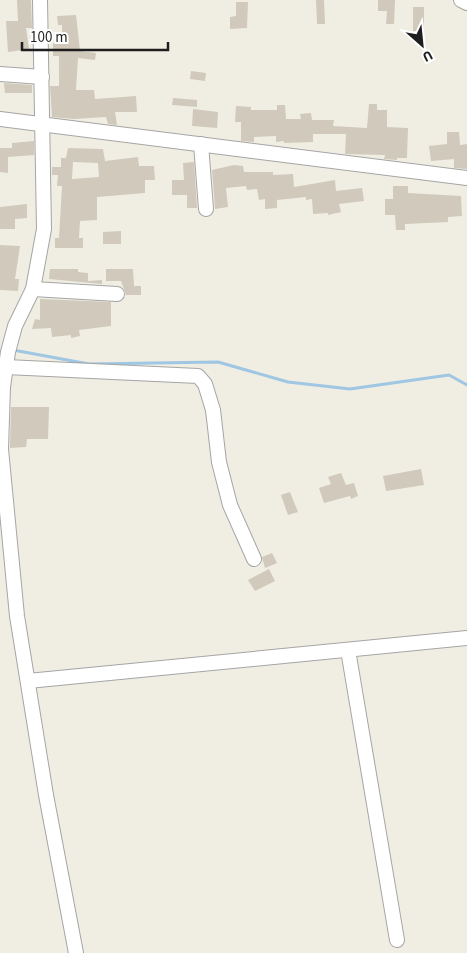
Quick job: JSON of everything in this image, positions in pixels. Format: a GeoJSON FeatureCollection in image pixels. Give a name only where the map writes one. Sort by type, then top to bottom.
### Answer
{"type":"FeatureCollection","features":[{"type":"Feature","properties":{"kind":"street"},"geometry":{"type":"LineString","coordinates":[[40,0],[44,229],[32,289],[9,348],[3,387],[1,449],[17,616],[76,953]]}},
{"type":"Feature","properties":{"kind":"street"},"geometry":{"type":"LineString","coordinates":[[461,0],[467,3]]}},
{"type":"Feature","properties":{"kind":"street"},"geometry":{"type":"LineString","coordinates":[[0,74],[42,77]]}},
{"type":"Feature","properties":{"kind":"street"},"geometry":{"type":"LineString","coordinates":[[0,119],[467,178]]}},
{"type":"Feature","properties":{"kind":"street"},"geometry":{"type":"LineString","coordinates":[[201,144],[206,208]]}},
{"type":"Feature","properties":{"kind":"street"},"geometry":{"type":"LineString","coordinates":[[32,289],[118,294]]}},
{"type":"Feature","properties":{"kind":"street"},"geometry":{"type":"LineString","coordinates":[[6,367],[198,376],[205,384],[213,410],[219,462],[230,505],[254,559]]}},
{"type":"Feature","properties":{"kind":"street"},"geometry":{"type":"LineString","coordinates":[[28,682],[467,638]]}},
{"type":"Feature","properties":{"kind":"street"},"geometry":{"type":"LineString","coordinates":[[348,650],[397,940]]}},
{"type":"Feature","properties":{"kind":"building"},"geometry":{"type":"Polygon","coordinates":[[[17,0],[31,0],[32,28],[26,28],[29,49],[8,52],[6,21],[18,21],[17,0]]]}},
{"type":"Feature","properties":{"kind":"building"},"geometry":{"type":"Polygon","coordinates":[[[316,0],[324,0],[325,24],[317,24],[316,0]]]}},
{"type":"Feature","properties":{"kind":"building"},"geometry":{"type":"Polygon","coordinates":[[[378,0],[395,0],[394,24],[386,24],[387,11],[378,11],[378,0]]]}},
{"type":"Feature","properties":{"kind":"building"},"geometry":{"type":"Polygon","coordinates":[[[236,2],[248,2],[247,28],[230,29],[230,17],[236,16],[236,2]]]}},
{"type":"Feature","properties":{"kind":"building"},"geometry":{"type":"Polygon","coordinates":[[[413,7],[424,7],[424,31],[413,31],[413,7]]]}},
{"type":"Feature","properties":{"kind":"building"},"geometry":{"type":"Polygon","coordinates":[[[76,15],[80,51],[96,53],[95,60],[78,58],[76,90],[94,90],[95,99],[136,96],[137,112],[115,112],[117,125],[108,124],[106,117],[74,119],[52,117],[50,86],[59,86],[59,56],[53,56],[53,43],[62,43],[62,25],[58,25],[57,16],[76,15]]]}},
{"type":"Feature","properties":{"kind":"building"},"geometry":{"type":"Polygon","coordinates":[[[191,71],[206,73],[205,81],[190,79],[191,71]]]}},
{"type":"Feature","properties":{"kind":"building"},"geometry":{"type":"Polygon","coordinates":[[[4,83],[32,85],[32,93],[5,93],[4,83]]]}},
{"type":"Feature","properties":{"kind":"building"},"geometry":{"type":"Polygon","coordinates":[[[173,98],[197,100],[197,107],[172,105],[173,98]]]}},
{"type":"Feature","properties":{"kind":"building"},"geometry":{"type":"Polygon","coordinates":[[[369,104],[377,104],[377,110],[387,110],[387,127],[408,128],[407,158],[397,158],[397,160],[384,159],[385,155],[345,154],[346,134],[313,134],[313,142],[276,142],[276,136],[254,137],[254,142],[241,141],[241,122],[235,122],[236,106],[251,107],[251,110],[277,110],[277,105],[285,105],[286,119],[301,119],[300,114],[311,113],[312,120],[334,120],[333,126],[367,128],[369,104]]]}},
{"type":"Feature","properties":{"kind":"building"},"geometry":{"type":"Polygon","coordinates":[[[193,109],[218,112],[217,128],[192,126],[193,109]]]}},
{"type":"Feature","properties":{"kind":"building"},"geometry":{"type":"Polygon","coordinates":[[[447,132],[459,132],[460,145],[467,144],[467,169],[454,168],[454,159],[431,161],[429,146],[447,144],[447,132]]]}},
{"type":"Feature","properties":{"kind":"building"},"geometry":{"type":"Polygon","coordinates":[[[34,141],[34,155],[8,157],[8,173],[0,172],[0,148],[12,148],[12,143],[34,141]]]}},
{"type":"Feature","properties":{"kind":"building"},"geometry":{"type":"Polygon","coordinates":[[[68,148],[103,149],[105,161],[138,157],[139,166],[154,166],[155,180],[145,180],[145,193],[97,197],[97,220],[80,221],[79,238],[83,238],[83,248],[55,248],[55,238],[59,238],[62,186],[57,186],[58,175],[52,175],[52,167],[61,167],[61,158],[66,158],[68,148]],[[73,162],[72,179],[99,177],[98,163],[73,162]]]}},
{"type":"Feature","properties":{"kind":"building"},"geometry":{"type":"Polygon","coordinates":[[[194,162],[197,208],[187,208],[187,195],[172,195],[172,180],[184,180],[183,163],[194,162]]]}},
{"type":"Feature","properties":{"kind":"building"},"geometry":{"type":"Polygon","coordinates":[[[234,165],[243,166],[244,172],[273,172],[273,175],[293,174],[294,187],[335,180],[336,191],[362,188],[364,201],[339,204],[341,212],[328,215],[328,213],[313,214],[312,199],[306,200],[306,197],[277,200],[277,208],[265,209],[265,199],[259,200],[257,189],[247,190],[246,186],[226,188],[228,207],[215,209],[212,170],[234,165]]]}},
{"type":"Feature","properties":{"kind":"building"},"geometry":{"type":"Polygon","coordinates":[[[393,186],[408,186],[408,193],[461,196],[462,216],[448,217],[448,222],[405,224],[405,230],[396,230],[395,215],[385,215],[385,199],[393,199],[393,186]]]}},
{"type":"Feature","properties":{"kind":"building"},"geometry":{"type":"Polygon","coordinates":[[[27,204],[27,218],[15,219],[15,229],[0,229],[0,207],[27,204]]]}},
{"type":"Feature","properties":{"kind":"building"},"geometry":{"type":"Polygon","coordinates":[[[121,231],[121,244],[103,244],[103,232],[121,231]]]}},
{"type":"Feature","properties":{"kind":"building"},"geometry":{"type":"Polygon","coordinates":[[[0,245],[20,246],[15,279],[19,279],[18,291],[0,290],[0,245]]]}},
{"type":"Feature","properties":{"kind":"building"},"geometry":{"type":"Polygon","coordinates":[[[50,269],[78,269],[78,272],[88,273],[88,281],[102,280],[102,284],[49,279],[50,269]]]}},
{"type":"Feature","properties":{"kind":"building"},"geometry":{"type":"Polygon","coordinates":[[[106,269],[133,269],[134,286],[141,286],[141,295],[126,295],[121,281],[106,281],[106,269]]]}},
{"type":"Feature","properties":{"kind":"building"},"geometry":{"type":"Polygon","coordinates":[[[40,299],[111,302],[111,326],[79,330],[80,336],[71,338],[71,335],[52,337],[51,328],[32,329],[35,319],[40,320],[40,299]]]}},
{"type":"Feature","properties":{"kind":"building"},"geometry":{"type":"Polygon","coordinates":[[[11,407],[49,407],[48,439],[27,439],[26,447],[10,448],[11,407]]]}},
{"type":"Feature","properties":{"kind":"building"},"geometry":{"type":"Polygon","coordinates":[[[421,469],[424,485],[386,491],[383,476],[421,469]]]}},
{"type":"Feature","properties":{"kind":"building"},"geometry":{"type":"Polygon","coordinates":[[[341,473],[346,485],[354,483],[358,496],[351,499],[350,496],[324,503],[319,488],[331,484],[328,477],[341,473]]]}},
{"type":"Feature","properties":{"kind":"building"},"geometry":{"type":"Polygon","coordinates":[[[290,492],[298,512],[288,515],[281,495],[290,492]]]}},
{"type":"Feature","properties":{"kind":"building"},"geometry":{"type":"Polygon","coordinates":[[[272,553],[277,563],[265,568],[262,557],[272,553]]]}},
{"type":"Feature","properties":{"kind":"building"},"geometry":{"type":"Polygon","coordinates":[[[269,569],[275,581],[255,591],[248,580],[269,569]]]}},
{"type":"Feature","properties":{"kind":"waterway"},"geometry":{"type":"LineString","coordinates":[[13,350],[89,364],[218,362],[288,382],[350,389],[449,375],[467,385]]}}]}
